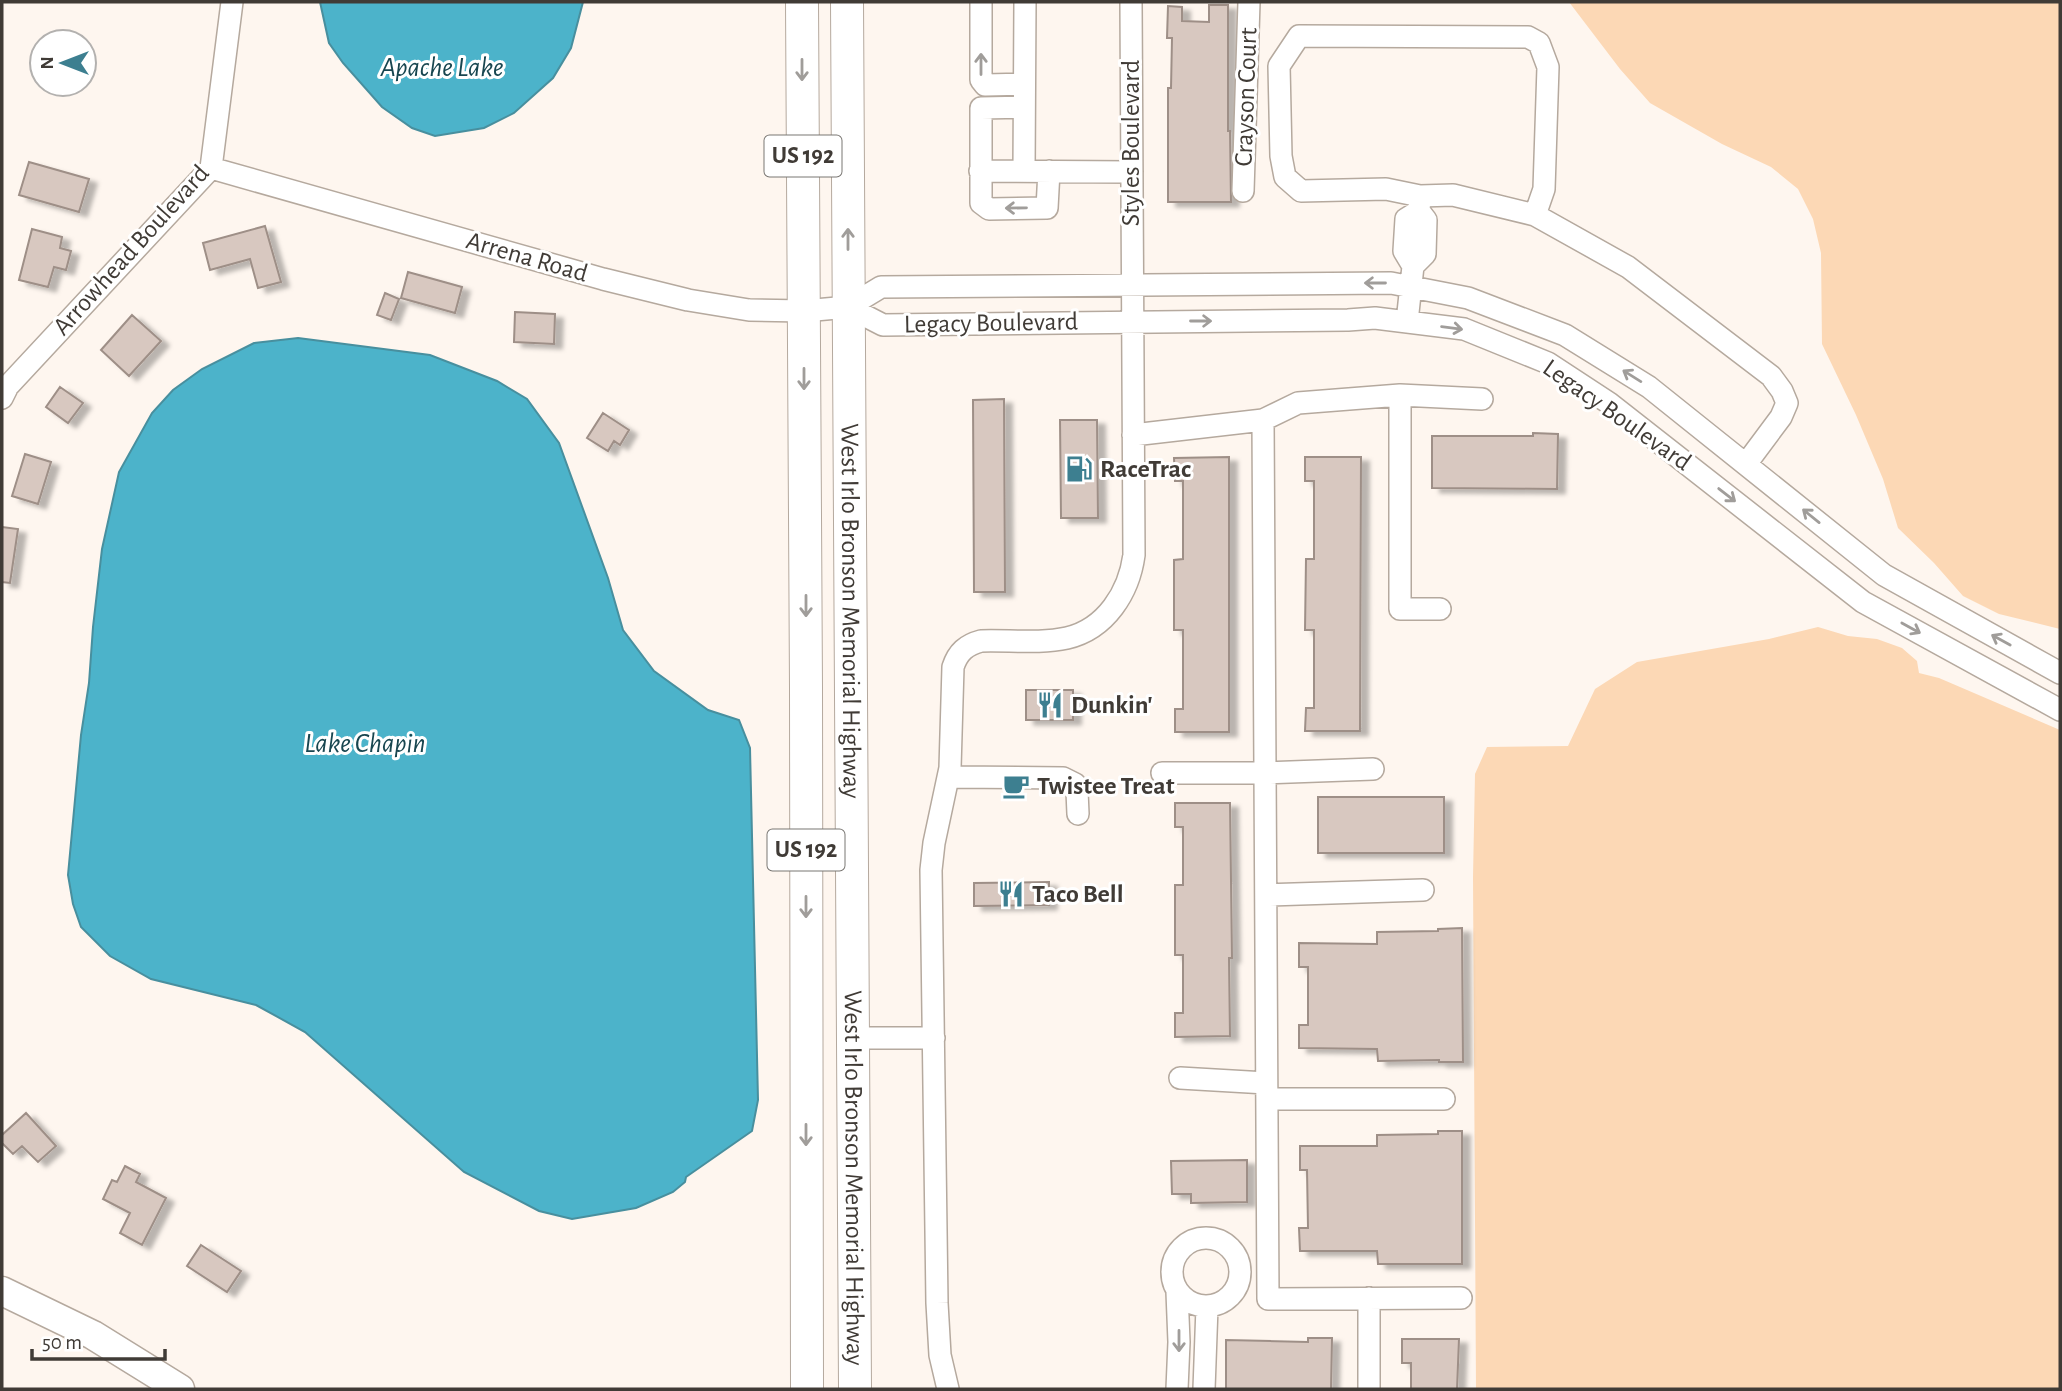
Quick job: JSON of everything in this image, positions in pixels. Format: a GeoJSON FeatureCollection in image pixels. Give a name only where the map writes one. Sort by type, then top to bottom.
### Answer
{"type":"FeatureCollection","features":[{"type":"Feature","properties":{"kind":"highway","name":"West Irlo Bronson Memorial Highway"},"geometry":{"type":"LineString","coordinates":[[802,2],[807,1389]]}},
{"type":"Feature","properties":{"kind":"highway","name":"West Irlo Bronson Memorial Highway"},"geometry":{"type":"LineString","coordinates":[[846,2],[855,1389]]}},
{"type":"Feature","properties":{"kind":"highway"},"geometry":{"type":"LineString","coordinates":[[806,971],[832,1015],[853,1038]]}},
{"type":"Feature","properties":{"kind":"main road"},"geometry":{"type":"LineString","coordinates":[[2,1291],[93,1335],[180,1389]]}},
{"type":"Feature","properties":{"kind":"street","name":"Arrowhead Boulevard"},"geometry":{"type":"LineString","coordinates":[[2,398],[8,386],[211,168],[232,2]]}},
{"type":"Feature","properties":{"kind":"street"},"geometry":{"type":"LineString","coordinates":[[981,2],[981,80],[985,85],[1024,85]]}},
{"type":"Feature","properties":{"kind":"street"},"geometry":{"type":"LineString","coordinates":[[1024,171],[1025,2]]}},
{"type":"Feature","properties":{"kind":"street","name":"Styles Boulevard"},"geometry":{"type":"LineString","coordinates":[[948,1389],[940,1355],[938,1325],[932,856],[949,777],[953,667],[956,657],[963,649],[981,641],[1052,640],[1076,636],[1110,612],[1132,571],[1131,2]]}},
{"type":"Feature","properties":{"kind":"street","name":"Crayson Court"},"geometry":{"type":"LineString","coordinates":[[1243,191],[1250,2]]}},
{"type":"Feature","properties":{"kind":"street"},"geometry":{"type":"LineString","coordinates":[[1535,215],[1544,189],[1548,67],[1539,43],[1528,37],[1299,36],[1279,66],[1281,156],[1285,177],[1301,191],[1386,189],[1420,204],[1452,195],[1535,215],[1628,267],[1771,376],[1782,391],[1787,402],[1781,417],[1746,464]]}},
{"type":"Feature","properties":{"kind":"street"},"geometry":{"type":"LineString","coordinates":[[1024,107],[981,108],[981,203],[989,209],[1047,208],[1049,171]]}},
{"type":"Feature","properties":{"kind":"street"},"geometry":{"type":"LineString","coordinates":[[1247,108],[1280,108]]}},
{"type":"Feature","properties":{"kind":"street","name":"Arrena Road"},"geometry":{"type":"LineString","coordinates":[[211,168],[603,279],[688,300],[749,310],[848,307]]}},
{"type":"Feature","properties":{"kind":"street"},"geometry":{"type":"LineString","coordinates":[[980,171],[1132,172]]}},
{"type":"Feature","properties":{"kind":"street"},"geometry":{"type":"LineString","coordinates":[[1407,322],[1412,277],[1425,254],[1426,220],[1420,204]]}},
{"type":"Feature","properties":{"kind":"street","name":"Legacy Boulevard"},"geometry":{"type":"LineString","coordinates":[[848,307],[881,287],[1391,283],[1412,277],[1565,335],[1649,387],[1884,575],[2060,673]]}},
{"type":"Feature","properties":{"kind":"street","name":"Legacy Boulevard"},"geometry":{"type":"LineString","coordinates":[[848,307],[883,325],[1375,318],[1464,329],[1548,363],[1609,403],[1863,602],[2060,710]]}},
{"type":"Feature","properties":{"kind":"street"},"geometry":{"type":"LineString","coordinates":[[1133,435],[1264,420],[1298,402],[1400,395],[1482,399]]}},
{"type":"Feature","properties":{"kind":"street"},"geometry":{"type":"LineString","coordinates":[[1400,395],[1400,609],[1440,609]]}},
{"type":"Feature","properties":{"kind":"street"},"geometry":{"type":"LineString","coordinates":[[1264,420],[1268,1299],[1461,1298]]}},
{"type":"Feature","properties":{"kind":"street"},"geometry":{"type":"LineString","coordinates":[[1162,773],[1373,769]]}},
{"type":"Feature","properties":{"kind":"street"},"geometry":{"type":"LineString","coordinates":[[949,777],[1063,778],[1075,784],[1078,814]]}},
{"type":"Feature","properties":{"kind":"street"},"geometry":{"type":"LineString","coordinates":[[1265,895],[1423,890]]}},
{"type":"Feature","properties":{"kind":"street"},"geometry":{"type":"LineString","coordinates":[[853,1038],[934,1038]]}},
{"type":"Feature","properties":{"kind":"street"},"geometry":{"type":"LineString","coordinates":[[1180,1078],[1267,1091],[1444,1099]]}},
{"type":"Feature","properties":{"kind":"street"},"geometry":{"type":"LineString","coordinates":[[1177,1292],[1185,1300],[1207,1307],[1218,1305],[1236,1290],[1240,1268],[1237,1257],[1221,1241],[1199,1238],[1188,1242],[1174,1259],[1171,1270],[1177,1292],[1177,1386],[1204,1386],[1207,1307]]}},
{"type":"Feature","properties":{"kind":"street"},"geometry":{"type":"LineString","coordinates":[[1239,1279],[1267,1272]]}},
{"type":"Feature","properties":{"kind":"street"},"geometry":{"type":"LineString","coordinates":[[1369,1298],[1369,1389]]}},
{"type":"Feature","properties":{"kind":"shaded area"},"geometry":{"type":"Polygon","coordinates":[[[1569,2],[2060,2],[2060,629],[1999,614],[1963,596],[1898,528],[1883,479],[1822,344],[1821,253],[1813,219],[1798,189],[1771,167],[1722,144],[1650,103],[1620,69],[1569,2]]]}},
{"type":"Feature","properties":{"kind":"shaded area"},"geometry":{"type":"Polygon","coordinates":[[[1818,627],[1848,636],[1877,639],[1902,648],[1917,661],[1919,673],[1939,678],[2060,730],[2060,1389],[1476,1389],[1473,877],[1475,774],[1487,747],[1568,746],[1595,689],[1637,662],[1769,639],[1818,627]]]}},
{"type":"Feature","properties":{"kind":"water","name":"Apache Lake"},"geometry":{"type":"Polygon","coordinates":[[[320,2],[583,2],[571,48],[553,78],[514,113],[484,128],[435,136],[412,128],[382,107],[343,63],[329,43],[320,2]]]}},
{"type":"Feature","properties":{"kind":"water","name":"Lake Chapin"},"geometry":{"type":"Polygon","coordinates":[[[298,338],[430,355],[497,381],[527,399],[559,443],[608,578],[623,630],[654,671],[708,710],[739,720],[750,748],[758,1100],[752,1131],[686,1177],[685,1182],[673,1192],[636,1208],[572,1219],[539,1211],[464,1172],[305,1032],[256,1005],[151,979],[110,956],[81,927],[73,904],[68,875],[102,549],[119,472],[152,413],[173,390],[202,369],[254,343],[298,338]]]}},
{"type":"Feature","properties":{"kind":"building"},"geometry":{"type":"Polygon","coordinates":[[[1209,5],[1228,5],[1231,202],[1168,202],[1168,88],[1171,88],[1172,38],[1167,38],[1168,6],[1182,7],[1182,21],[1209,22],[1209,5]]]}},
{"type":"Feature","properties":{"kind":"building"},"geometry":{"type":"Polygon","coordinates":[[[29,162],[89,179],[79,212],[19,195],[29,162]]]}},
{"type":"Feature","properties":{"kind":"building"},"geometry":{"type":"Polygon","coordinates":[[[265,226],[281,282],[258,288],[250,259],[210,270],[203,243],[265,226]]]}},
{"type":"Feature","properties":{"kind":"building"},"geometry":{"type":"Polygon","coordinates":[[[32,229],[62,237],[60,248],[71,251],[66,270],[54,267],[48,287],[19,280],[32,229]]]}},
{"type":"Feature","properties":{"kind":"building"},"geometry":{"type":"Polygon","coordinates":[[[408,272],[462,287],[455,313],[401,298],[408,272]]]}},
{"type":"Feature","properties":{"kind":"building"},"geometry":{"type":"Polygon","coordinates":[[[385,293],[399,299],[391,320],[377,315],[385,293]]]}},
{"type":"Feature","properties":{"kind":"building"},"geometry":{"type":"Polygon","coordinates":[[[515,312],[555,314],[554,344],[514,342],[515,312]]]}},
{"type":"Feature","properties":{"kind":"building"},"geometry":{"type":"Polygon","coordinates":[[[132,315],[161,341],[129,376],[101,350],[132,315]]]}},
{"type":"Feature","properties":{"kind":"building"},"geometry":{"type":"Polygon","coordinates":[[[60,387],[83,403],[68,423],[46,407],[60,387]]]}},
{"type":"Feature","properties":{"kind":"building"},"geometry":{"type":"Polygon","coordinates":[[[1004,399],[1005,592],[974,592],[973,400],[1004,399]]]}},
{"type":"Feature","properties":{"kind":"building"},"geometry":{"type":"Polygon","coordinates":[[[603,413],[629,430],[620,445],[614,441],[608,451],[587,438],[603,413]]]}},
{"type":"Feature","properties":{"kind":"building","name":"RaceTrac"},"geometry":{"type":"Polygon","coordinates":[[[1060,420],[1097,420],[1098,518],[1061,518],[1060,420]]]}},
{"type":"Feature","properties":{"kind":"building"},"geometry":{"type":"Polygon","coordinates":[[[1533,433],[1558,434],[1557,489],[1432,488],[1432,436],[1533,436],[1533,433]]]}},
{"type":"Feature","properties":{"kind":"building"},"geometry":{"type":"Polygon","coordinates":[[[25,454],[51,462],[38,504],[12,496],[25,454]]]}},
{"type":"Feature","properties":{"kind":"building"},"geometry":{"type":"Polygon","coordinates":[[[1229,457],[1229,732],[1175,732],[1175,709],[1183,709],[1183,630],[1174,630],[1174,560],[1183,559],[1183,481],[1175,481],[1174,458],[1229,457]]]}},
{"type":"Feature","properties":{"kind":"building"},"geometry":{"type":"Polygon","coordinates":[[[1305,457],[1361,457],[1360,731],[1305,731],[1306,708],[1314,708],[1314,630],[1305,630],[1306,559],[1314,559],[1314,481],[1305,481],[1305,457]]]}},
{"type":"Feature","properties":{"kind":"building"},"geometry":{"type":"Polygon","coordinates":[[[2,527],[18,529],[10,583],[2,582],[2,527]]]}},
{"type":"Feature","properties":{"kind":"building","name":"Dunkin'"},"geometry":{"type":"Polygon","coordinates":[[[1026,690],[1073,690],[1073,720],[1026,720],[1026,690]]]}},
{"type":"Feature","properties":{"kind":"building"},"geometry":{"type":"Polygon","coordinates":[[[1318,797],[1444,797],[1444,853],[1318,853],[1318,797]]]}},
{"type":"Feature","properties":{"kind":"building"},"geometry":{"type":"Polygon","coordinates":[[[1175,803],[1230,803],[1230,1036],[1175,1037],[1175,1013],[1183,1013],[1183,955],[1175,955],[1175,885],[1183,885],[1183,827],[1175,827],[1175,803]]]}},
{"type":"Feature","properties":{"kind":"building","name":"Taco Bell"},"geometry":{"type":"Polygon","coordinates":[[[1049,882],[1049,905],[974,906],[974,883],[1049,882]]]}},
{"type":"Feature","properties":{"kind":"building"},"geometry":{"type":"Polygon","coordinates":[[[1462,928],[1463,1062],[1378,1061],[1377,1049],[1299,1048],[1299,1025],[1308,1025],[1308,967],[1299,967],[1299,943],[1377,944],[1377,932],[1462,928]]]}},
{"type":"Feature","properties":{"kind":"building"},"geometry":{"type":"Polygon","coordinates":[[[26,1113],[56,1146],[38,1162],[22,1146],[13,1154],[2,1143],[2,1135],[26,1113]]]}},
{"type":"Feature","properties":{"kind":"building"},"geometry":{"type":"Polygon","coordinates":[[[1438,1131],[1462,1131],[1462,1264],[1378,1264],[1377,1251],[1300,1251],[1299,1228],[1308,1228],[1307,1170],[1300,1170],[1300,1146],[1377,1146],[1377,1135],[1438,1134],[1438,1131]]]}},
{"type":"Feature","properties":{"kind":"building"},"geometry":{"type":"Polygon","coordinates":[[[1247,1160],[1247,1202],[1191,1203],[1191,1194],[1172,1194],[1171,1161],[1247,1160]]]}},
{"type":"Feature","properties":{"kind":"building"},"geometry":{"type":"Polygon","coordinates":[[[125,1166],[140,1174],[136,1182],[166,1198],[142,1245],[120,1233],[130,1213],[103,1199],[112,1180],[117,1182],[125,1166]]]}},
{"type":"Feature","properties":{"kind":"building"},"geometry":{"type":"Polygon","coordinates":[[[201,1245],[241,1271],[227,1292],[187,1266],[201,1245]]]}},
{"type":"Feature","properties":{"kind":"building"},"geometry":{"type":"Polygon","coordinates":[[[1308,1338],[1332,1338],[1331,1389],[1226,1389],[1226,1340],[1308,1342],[1308,1338]]]}},
{"type":"Feature","properties":{"kind":"building"},"geometry":{"type":"Polygon","coordinates":[[[1402,1339],[1459,1339],[1457,1389],[1411,1389],[1411,1363],[1402,1363],[1402,1339]]]}},
{"type":"Feature","properties":{"kind":"place","name":"RaceTrac"},"geometry":{"type":"Point","coordinates":[1079,469]}},
{"type":"Feature","properties":{"kind":"place","name":"Dunkin'"},"geometry":{"type":"Point","coordinates":[1050,705]}},
{"type":"Feature","properties":{"kind":"place","name":"Twistee Treat"},"geometry":{"type":"Point","coordinates":[1016,786]}},
{"type":"Feature","properties":{"kind":"place","name":"Taco Bell"},"geometry":{"type":"Point","coordinates":[1011,894]}}]}
